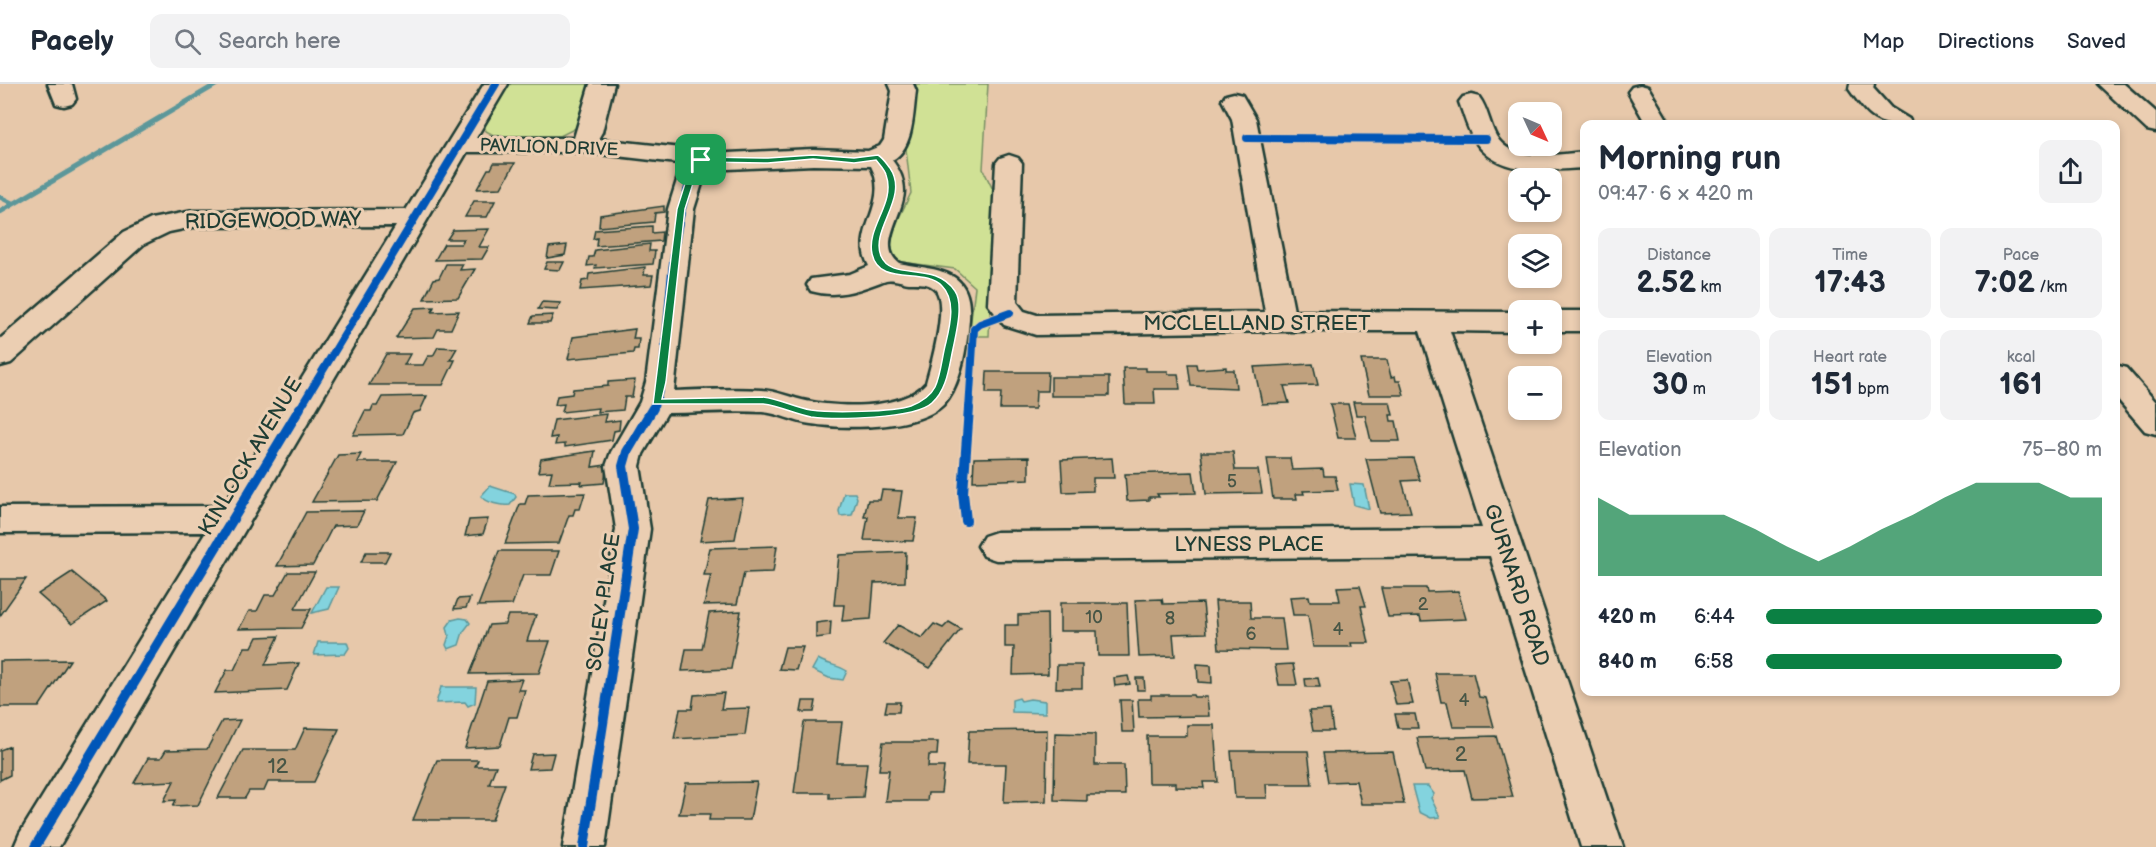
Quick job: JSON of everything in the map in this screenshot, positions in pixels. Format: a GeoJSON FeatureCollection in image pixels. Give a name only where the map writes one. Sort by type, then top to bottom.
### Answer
{"type":"FeatureCollection","features":[{"type":"Feature","properties":{"kind":"street","name":"KINLOCK AVENUE"},"geometry":{"type":"LineString","coordinates":[[35,847],[496,84]]}},
{"type":"Feature","properties":{"kind":"street"},"geometry":{"type":"LineString","coordinates":[[582,145],[590,132],[602,84]]}},
{"type":"Feature","properties":{"kind":"street"},"geometry":{"type":"LineString","coordinates":[[656,402],[778,402],[809,413],[837,416],[910,410],[928,402],[939,388],[955,323],[953,294],[944,281],[924,274],[906,274],[886,268],[876,255],[877,232],[886,215],[891,193],[890,174],[878,157],[890,150],[896,140],[904,91],[902,84]]}},
{"type":"Feature","properties":{"kind":"street"},"geometry":{"type":"LineString","coordinates":[[1864,84],[1861,89],[1882,113],[1893,120]]}},
{"type":"Feature","properties":{"kind":"street"},"geometry":{"type":"LineString","coordinates":[[2110,84],[2156,124]]}},
{"type":"Feature","properties":{"kind":"street"},"geometry":{"type":"LineString","coordinates":[[1640,92],[1656,120]]}},
{"type":"Feature","properties":{"kind":"street"},"geometry":{"type":"LineString","coordinates":[[1234,100],[1244,118],[1281,321]]}},
{"type":"Feature","properties":{"kind":"street"},"geometry":{"type":"LineString","coordinates":[[1471,102],[1485,139],[1500,153],[1528,161],[1580,160]]}},
{"type":"Feature","properties":{"kind":"street","name":"PAVILION DRIVE"},"geometry":{"type":"LineString","coordinates":[[459,145],[582,145],[701,160],[813,157],[854,160],[878,157]]}},
{"type":"Feature","properties":{"kind":"street","name":"SOLEY PLACE"},"geometry":{"type":"LineString","coordinates":[[584,847],[633,529],[623,466],[627,452],[645,425],[656,402],[661,382],[681,209],[692,174],[701,160]]}},
{"type":"Feature","properties":{"kind":"street","name":"MCCLELLAND STREET"},"geometry":{"type":"LineString","coordinates":[[1009,163],[1002,304],[1014,318],[1036,325],[1281,321],[1508,322]]}},
{"type":"Feature","properties":{"kind":"street","name":"RIDGEWOOD WAY"},"geometry":{"type":"LineString","coordinates":[[0,356],[134,238],[161,225],[193,219],[415,218]]}},
{"type":"Feature","properties":{"kind":"street"},"geometry":{"type":"LineString","coordinates":[[820,285],[847,286],[859,283],[886,268]]}},
{"type":"Feature","properties":{"kind":"street"},"geometry":{"type":"LineString","coordinates":[[1562,321],[1580,321]]}},
{"type":"Feature","properties":{"kind":"street","name":"GURNARD ROAD"},"geometry":{"type":"LineString","coordinates":[[1432,322],[1602,847]]}},
{"type":"Feature","properties":{"kind":"street"},"geometry":{"type":"LineString","coordinates":[[2120,382],[2156,423]]}},
{"type":"Feature","properties":{"kind":"street"},"geometry":{"type":"LineString","coordinates":[[0,520],[233,519]]}},
{"type":"Feature","properties":{"kind":"street","name":"LYNESS PLACE"},"geometry":{"type":"LineString","coordinates":[[996,546],[1503,542]]}},
{"type":"Feature","properties":{"kind":"green space"},"geometry":{"type":"Polygon","coordinates":[[[508,84],[590,84],[578,127],[560,136],[495,136],[486,131],[484,124],[508,84]]]}},
{"type":"Feature","properties":{"kind":"green space"},"geometry":{"type":"Polygon","coordinates":[[[916,84],[988,84],[983,169],[995,194],[989,336],[969,336],[975,287],[955,269],[901,262],[890,253],[894,228],[911,193],[906,149],[916,84]]]}},
{"type":"Feature","properties":{"kind":"water"},"geometry":{"type":"Polygon","coordinates":[[[1350,484],[1364,485],[1369,509],[1354,505],[1350,484]]]}},
{"type":"Feature","properties":{"kind":"water"},"geometry":{"type":"Polygon","coordinates":[[[490,486],[515,494],[516,497],[510,505],[490,502],[481,496],[490,486]]]}},
{"type":"Feature","properties":{"kind":"water"},"geometry":{"type":"Polygon","coordinates":[[[844,493],[855,493],[857,498],[852,515],[840,516],[839,511],[844,493]]]}},
{"type":"Feature","properties":{"kind":"water"},"geometry":{"type":"Polygon","coordinates":[[[326,587],[339,587],[329,609],[312,613],[326,587]]]}},
{"type":"Feature","properties":{"kind":"water"},"geometry":{"type":"Polygon","coordinates":[[[467,619],[470,623],[463,632],[459,645],[448,649],[446,645],[449,636],[447,627],[452,620],[467,619]]]}},
{"type":"Feature","properties":{"kind":"water"},"geometry":{"type":"Polygon","coordinates":[[[318,642],[347,642],[349,648],[345,654],[314,655],[318,642]]]}},
{"type":"Feature","properties":{"kind":"water"},"geometry":{"type":"Polygon","coordinates":[[[818,659],[847,671],[843,680],[829,678],[812,670],[818,659]]]}},
{"type":"Feature","properties":{"kind":"water"},"geometry":{"type":"Polygon","coordinates":[[[441,687],[476,687],[475,703],[468,706],[465,702],[436,703],[441,687]]]}},
{"type":"Feature","properties":{"kind":"water"},"geometry":{"type":"Polygon","coordinates":[[[1019,698],[1021,701],[1030,699],[1045,701],[1045,713],[1012,712],[1012,700],[1019,698]]]}},
{"type":"Feature","properties":{"kind":"water"},"geometry":{"type":"Polygon","coordinates":[[[1412,786],[1428,786],[1434,794],[1431,798],[1440,817],[1431,818],[1419,812],[1412,786]]]}},
{"type":"Feature","properties":{"kind":"building"},"geometry":{"type":"Polygon","coordinates":[[[494,163],[515,163],[501,188],[477,189],[488,169],[491,169],[494,163]]]}},
{"type":"Feature","properties":{"kind":"building"},"geometry":{"type":"Polygon","coordinates":[[[474,201],[495,201],[487,217],[465,217],[474,201]]]}},
{"type":"Feature","properties":{"kind":"building"},"geometry":{"type":"Polygon","coordinates":[[[664,206],[664,212],[655,213],[654,222],[599,227],[600,215],[664,206]]]}},
{"type":"Feature","properties":{"kind":"building"},"geometry":{"type":"Polygon","coordinates":[[[652,226],[652,233],[662,232],[661,241],[596,246],[597,238],[593,239],[595,230],[652,226]]]}},
{"type":"Feature","properties":{"kind":"building"},"geometry":{"type":"Polygon","coordinates":[[[489,229],[479,247],[489,247],[482,259],[435,260],[444,244],[461,244],[464,239],[447,239],[453,230],[489,229]]]}},
{"type":"Feature","properties":{"kind":"building"},"geometry":{"type":"Polygon","coordinates":[[[650,244],[649,251],[655,251],[653,264],[595,268],[596,265],[587,266],[589,257],[593,257],[595,250],[650,244]]]}},
{"type":"Feature","properties":{"kind":"building"},"geometry":{"type":"Polygon","coordinates":[[[567,245],[565,255],[547,258],[549,247],[567,245]]]}},
{"type":"Feature","properties":{"kind":"building"},"geometry":{"type":"Polygon","coordinates":[[[547,262],[564,262],[560,270],[544,269],[547,262]]]}},
{"type":"Feature","properties":{"kind":"building"},"geometry":{"type":"Polygon","coordinates":[[[446,264],[463,264],[460,270],[475,269],[458,298],[424,299],[434,279],[439,278],[446,264]]]}},
{"type":"Feature","properties":{"kind":"building"},"geometry":{"type":"Polygon","coordinates":[[[645,267],[644,275],[653,275],[651,285],[580,290],[582,281],[588,280],[589,274],[645,267]]]}},
{"type":"Feature","properties":{"kind":"building"},"geometry":{"type":"Polygon","coordinates":[[[542,302],[561,303],[557,310],[538,309],[542,302]]]}},
{"type":"Feature","properties":{"kind":"building"},"geometry":{"type":"Polygon","coordinates":[[[434,307],[432,312],[459,311],[451,329],[438,329],[434,337],[396,338],[415,308],[434,307]]]}},
{"type":"Feature","properties":{"kind":"building"},"geometry":{"type":"Polygon","coordinates":[[[553,315],[550,323],[530,323],[533,316],[553,315]]]}},
{"type":"Feature","properties":{"kind":"building"},"geometry":{"type":"Polygon","coordinates":[[[635,329],[633,339],[639,339],[638,349],[634,349],[633,353],[568,359],[573,337],[635,329]]]}},
{"type":"Feature","properties":{"kind":"building"},"geometry":{"type":"Polygon","coordinates":[[[438,347],[457,348],[450,360],[455,360],[443,385],[369,385],[386,354],[410,354],[404,365],[423,365],[428,356],[433,356],[438,347]]]}},
{"type":"Feature","properties":{"kind":"building"},"geometry":{"type":"Polygon","coordinates":[[[1361,360],[1387,360],[1391,377],[1395,376],[1396,381],[1400,381],[1404,395],[1369,395],[1361,360]]]}},
{"type":"Feature","properties":{"kind":"building"},"geometry":{"type":"Polygon","coordinates":[[[1188,364],[1196,364],[1197,369],[1226,367],[1226,370],[1234,370],[1236,388],[1191,386],[1188,364]]]}},
{"type":"Feature","properties":{"kind":"building"},"geometry":{"type":"Polygon","coordinates":[[[1313,364],[1318,385],[1284,386],[1289,403],[1262,404],[1254,367],[1313,364]]]}},
{"type":"Feature","properties":{"kind":"building"},"geometry":{"type":"Polygon","coordinates":[[[1123,368],[1146,368],[1146,371],[1168,371],[1168,374],[1178,374],[1180,389],[1154,389],[1155,404],[1125,404],[1123,368]]]}},
{"type":"Feature","properties":{"kind":"building"},"geometry":{"type":"Polygon","coordinates":[[[987,372],[1048,372],[1047,391],[1036,391],[1035,409],[1000,409],[1001,393],[986,393],[987,372]]]}},
{"type":"Feature","properties":{"kind":"building"},"geometry":{"type":"Polygon","coordinates":[[[1051,377],[1109,377],[1109,396],[1051,396],[1051,377]]]}},
{"type":"Feature","properties":{"kind":"building"},"geometry":{"type":"Polygon","coordinates":[[[635,380],[632,397],[625,397],[623,410],[597,412],[598,408],[562,412],[564,404],[555,405],[557,396],[572,394],[573,389],[608,386],[608,382],[635,380]]]}},
{"type":"Feature","properties":{"kind":"building"},"geometry":{"type":"Polygon","coordinates":[[[427,396],[420,411],[413,413],[403,434],[353,435],[365,411],[371,411],[382,397],[427,396]]]}},
{"type":"Feature","properties":{"kind":"building"},"geometry":{"type":"Polygon","coordinates":[[[1353,402],[1390,402],[1393,415],[1390,415],[1391,421],[1396,421],[1400,441],[1371,441],[1365,415],[1356,415],[1353,402]]]}},
{"type":"Feature","properties":{"kind":"building"},"geometry":{"type":"Polygon","coordinates":[[[1330,404],[1348,404],[1356,438],[1338,438],[1330,404]]]}},
{"type":"Feature","properties":{"kind":"building"},"geometry":{"type":"Polygon","coordinates":[[[606,414],[604,422],[620,420],[619,430],[614,431],[612,440],[565,447],[565,444],[555,445],[557,437],[550,438],[554,420],[606,414]]]}},
{"type":"Feature","properties":{"kind":"building"},"geometry":{"type":"Polygon","coordinates":[[[595,451],[592,467],[607,465],[604,483],[581,485],[582,482],[549,483],[552,471],[538,472],[541,459],[595,451]]]}},
{"type":"Feature","properties":{"kind":"building"},"geometry":{"type":"Polygon","coordinates":[[[1201,452],[1233,452],[1235,470],[1258,470],[1262,493],[1206,494],[1201,452]]]}},
{"type":"Feature","properties":{"kind":"building"},"geometry":{"type":"Polygon","coordinates":[[[361,454],[357,462],[397,462],[377,501],[312,502],[338,455],[361,454]]]}},
{"type":"Feature","properties":{"kind":"building"},"geometry":{"type":"Polygon","coordinates":[[[1029,457],[1029,479],[973,481],[974,458],[1029,457]]]}},
{"type":"Feature","properties":{"kind":"building"},"geometry":{"type":"Polygon","coordinates":[[[1112,458],[1114,478],[1093,478],[1093,491],[1063,492],[1061,460],[1112,458]]]}},
{"type":"Feature","properties":{"kind":"building"},"geometry":{"type":"Polygon","coordinates":[[[1267,458],[1290,458],[1292,470],[1323,469],[1324,476],[1335,476],[1338,490],[1303,491],[1304,494],[1296,494],[1297,499],[1273,499],[1267,458]]]}},
{"type":"Feature","properties":{"kind":"building"},"geometry":{"type":"Polygon","coordinates":[[[1413,458],[1420,480],[1402,481],[1411,512],[1380,513],[1366,459],[1413,458]]]}},
{"type":"Feature","properties":{"kind":"building"},"geometry":{"type":"Polygon","coordinates":[[[1193,472],[1196,493],[1157,494],[1159,497],[1149,497],[1149,500],[1127,501],[1125,474],[1193,472]]]}},
{"type":"Feature","properties":{"kind":"building"},"geometry":{"type":"Polygon","coordinates":[[[882,490],[902,491],[898,518],[917,518],[913,541],[864,540],[868,517],[864,517],[868,500],[880,500],[882,490]]]}},
{"type":"Feature","properties":{"kind":"building"},"geometry":{"type":"Polygon","coordinates":[[[585,493],[580,509],[575,509],[573,515],[569,515],[559,543],[505,544],[520,504],[525,504],[528,495],[585,493]]]}},
{"type":"Feature","properties":{"kind":"building"},"geometry":{"type":"Polygon","coordinates":[[[743,498],[735,539],[700,541],[709,500],[743,498]]]}},
{"type":"Feature","properties":{"kind":"building"},"geometry":{"type":"Polygon","coordinates":[[[364,511],[357,525],[333,526],[313,565],[277,566],[306,512],[364,511]]]}},
{"type":"Feature","properties":{"kind":"building"},"geometry":{"type":"Polygon","coordinates":[[[488,519],[483,534],[465,536],[469,520],[488,519]]]}},
{"type":"Feature","properties":{"kind":"building"},"geometry":{"type":"Polygon","coordinates":[[[777,546],[773,572],[744,573],[737,604],[704,605],[711,575],[704,575],[710,548],[777,546]]]}},
{"type":"Feature","properties":{"kind":"building"},"geometry":{"type":"Polygon","coordinates":[[[499,551],[559,551],[551,575],[523,575],[512,605],[478,606],[499,551]]]}},
{"type":"Feature","properties":{"kind":"building"},"geometry":{"type":"Polygon","coordinates":[[[366,552],[390,552],[385,562],[361,562],[366,552]]]}},
{"type":"Feature","properties":{"kind":"building"},"geometry":{"type":"Polygon","coordinates":[[[906,552],[905,582],[874,583],[871,619],[842,621],[844,605],[834,605],[839,555],[906,552]]]}},
{"type":"Feature","properties":{"kind":"building"},"geometry":{"type":"Polygon","coordinates":[[[72,572],[107,601],[72,624],[38,594],[72,572]]]}},
{"type":"Feature","properties":{"kind":"building"},"geometry":{"type":"Polygon","coordinates":[[[288,572],[315,572],[295,609],[311,609],[301,628],[239,629],[249,611],[257,611],[265,595],[275,595],[288,572]]]}},
{"type":"Feature","properties":{"kind":"building"},"geometry":{"type":"Polygon","coordinates":[[[0,579],[26,579],[0,616],[0,579]]]}},
{"type":"Feature","properties":{"kind":"building"},"geometry":{"type":"Polygon","coordinates":[[[1360,586],[1366,606],[1361,606],[1369,643],[1351,643],[1352,647],[1313,647],[1308,615],[1293,615],[1290,597],[1309,596],[1310,601],[1340,601],[1337,587],[1360,586]]]}},
{"type":"Feature","properties":{"kind":"building"},"geometry":{"type":"Polygon","coordinates":[[[1381,588],[1426,588],[1427,592],[1458,591],[1466,619],[1421,621],[1420,616],[1388,617],[1381,588]]]}},
{"type":"Feature","properties":{"kind":"building"},"geometry":{"type":"Polygon","coordinates":[[[470,598],[466,608],[454,609],[458,599],[470,598]]]}},
{"type":"Feature","properties":{"kind":"building"},"geometry":{"type":"Polygon","coordinates":[[[1162,599],[1163,604],[1203,603],[1206,633],[1173,634],[1175,656],[1139,657],[1135,600],[1162,599]]]}},
{"type":"Feature","properties":{"kind":"building"},"geometry":{"type":"Polygon","coordinates":[[[1215,601],[1250,601],[1251,618],[1282,618],[1286,650],[1219,649],[1215,601]]]}},
{"type":"Feature","properties":{"kind":"building"},"geometry":{"type":"Polygon","coordinates":[[[1060,603],[1127,603],[1129,656],[1098,656],[1097,631],[1060,631],[1060,603]]]}},
{"type":"Feature","properties":{"kind":"building"},"geometry":{"type":"Polygon","coordinates":[[[741,611],[731,669],[682,671],[686,649],[702,649],[709,613],[741,611]]]}},
{"type":"Feature","properties":{"kind":"building"},"geometry":{"type":"Polygon","coordinates":[[[1047,614],[1048,674],[1013,675],[1014,647],[1005,647],[1005,625],[1018,625],[1018,615],[1047,614]]]}},
{"type":"Feature","properties":{"kind":"building"},"geometry":{"type":"Polygon","coordinates":[[[508,615],[536,615],[527,641],[550,641],[539,673],[470,674],[489,625],[505,624],[508,615]]]}},
{"type":"Feature","properties":{"kind":"building"},"geometry":{"type":"Polygon","coordinates":[[[831,621],[830,636],[816,638],[816,623],[831,621]]]}},
{"type":"Feature","properties":{"kind":"building"},"geometry":{"type":"Polygon","coordinates":[[[949,622],[961,629],[930,668],[883,643],[898,625],[922,638],[934,624],[943,628],[949,622]]]}},
{"type":"Feature","properties":{"kind":"building"},"geometry":{"type":"Polygon","coordinates":[[[279,636],[265,665],[299,663],[287,690],[215,693],[227,670],[234,670],[245,647],[252,647],[257,637],[279,636]]]}},
{"type":"Feature","properties":{"kind":"building"},"geometry":{"type":"Polygon","coordinates":[[[785,647],[803,647],[796,670],[779,669],[785,647]]]}},
{"type":"Feature","properties":{"kind":"building"},"geometry":{"type":"Polygon","coordinates":[[[70,660],[39,707],[0,707],[0,661],[70,660]]]}},
{"type":"Feature","properties":{"kind":"building"},"geometry":{"type":"Polygon","coordinates":[[[1197,664],[1211,665],[1212,683],[1198,682],[1197,664]]]}},
{"type":"Feature","properties":{"kind":"building"},"geometry":{"type":"Polygon","coordinates":[[[1293,664],[1297,685],[1279,685],[1275,665],[1293,664]]]}},
{"type":"Feature","properties":{"kind":"building"},"geometry":{"type":"Polygon","coordinates":[[[1057,665],[1082,665],[1082,688],[1056,688],[1057,665]]]}},
{"type":"Feature","properties":{"kind":"building"},"geometry":{"type":"Polygon","coordinates":[[[1435,673],[1473,673],[1479,697],[1486,698],[1494,727],[1453,727],[1447,702],[1441,702],[1435,673]]]}},
{"type":"Feature","properties":{"kind":"building"},"geometry":{"type":"Polygon","coordinates":[[[1128,676],[1130,684],[1115,686],[1114,678],[1128,676]]]}},
{"type":"Feature","properties":{"kind":"building"},"geometry":{"type":"Polygon","coordinates":[[[1136,678],[1144,678],[1145,690],[1137,690],[1136,678]]]}},
{"type":"Feature","properties":{"kind":"building"},"geometry":{"type":"Polygon","coordinates":[[[1318,678],[1320,687],[1306,687],[1305,679],[1318,678]]]}},
{"type":"Feature","properties":{"kind":"building"},"geometry":{"type":"Polygon","coordinates":[[[522,679],[518,690],[525,690],[517,717],[509,717],[500,746],[465,748],[487,681],[522,679]]]}},
{"type":"Feature","properties":{"kind":"building"},"geometry":{"type":"Polygon","coordinates":[[[1407,680],[1413,704],[1396,705],[1390,681],[1407,680]]]}},
{"type":"Feature","properties":{"kind":"building"},"geometry":{"type":"Polygon","coordinates":[[[724,693],[721,709],[749,708],[745,735],[674,739],[680,709],[692,709],[694,695],[724,693]]]}},
{"type":"Feature","properties":{"kind":"building"},"geometry":{"type":"Polygon","coordinates":[[[1151,695],[1207,697],[1209,716],[1139,717],[1138,699],[1151,699],[1151,695]]]}},
{"type":"Feature","properties":{"kind":"building"},"geometry":{"type":"Polygon","coordinates":[[[1120,700],[1132,700],[1134,732],[1122,732],[1120,700]]]}},
{"type":"Feature","properties":{"kind":"building"},"geometry":{"type":"Polygon","coordinates":[[[803,701],[816,701],[814,712],[801,712],[803,701]]]}},
{"type":"Feature","properties":{"kind":"building"},"geometry":{"type":"Polygon","coordinates":[[[887,702],[900,702],[899,712],[885,712],[887,702]]]}},
{"type":"Feature","properties":{"kind":"building"},"geometry":{"type":"Polygon","coordinates":[[[1330,710],[1333,731],[1313,731],[1309,711],[1330,710]]]}},
{"type":"Feature","properties":{"kind":"building"},"geometry":{"type":"Polygon","coordinates":[[[1395,714],[1415,714],[1418,728],[1398,728],[1395,714]]]}},
{"type":"Feature","properties":{"kind":"building"},"geometry":{"type":"Polygon","coordinates":[[[240,720],[198,805],[173,806],[176,800],[164,801],[174,781],[134,783],[148,758],[161,758],[166,750],[207,749],[222,721],[240,720]]]}},
{"type":"Feature","properties":{"kind":"building"},"geometry":{"type":"Polygon","coordinates":[[[804,722],[842,722],[837,763],[867,763],[863,797],[829,798],[829,793],[794,793],[804,722]]]}},
{"type":"Feature","properties":{"kind":"building"},"geometry":{"type":"Polygon","coordinates":[[[1187,725],[1214,725],[1218,782],[1203,782],[1204,788],[1176,787],[1176,783],[1148,783],[1147,736],[1187,736],[1187,725]]]}},
{"type":"Feature","properties":{"kind":"building"},"geometry":{"type":"Polygon","coordinates":[[[305,728],[339,729],[314,782],[268,782],[264,791],[249,791],[245,798],[218,798],[243,750],[295,750],[305,728]]]}},
{"type":"Feature","properties":{"kind":"building"},"geometry":{"type":"Polygon","coordinates":[[[1047,730],[1046,801],[1004,802],[1006,764],[967,764],[969,731],[1047,730]]]}},
{"type":"Feature","properties":{"kind":"building"},"geometry":{"type":"Polygon","coordinates":[[[1055,733],[1095,734],[1095,765],[1124,765],[1125,795],[1087,795],[1087,801],[1054,800],[1055,733]]]}},
{"type":"Feature","properties":{"kind":"building"},"geometry":{"type":"Polygon","coordinates":[[[1496,736],[1513,797],[1472,798],[1465,770],[1425,771],[1417,738],[1496,736]]]}},
{"type":"Feature","properties":{"kind":"building"},"geometry":{"type":"Polygon","coordinates":[[[883,742],[938,742],[937,755],[929,755],[928,767],[944,767],[941,793],[928,793],[927,801],[885,801],[889,770],[879,770],[883,742]]]}},
{"type":"Feature","properties":{"kind":"building"},"geometry":{"type":"Polygon","coordinates":[[[10,746],[10,775],[0,780],[0,750],[10,746]]]}},
{"type":"Feature","properties":{"kind":"building"},"geometry":{"type":"Polygon","coordinates":[[[1231,751],[1308,751],[1312,784],[1266,784],[1267,798],[1235,798],[1231,751]]]}},
{"type":"Feature","properties":{"kind":"building"},"geometry":{"type":"Polygon","coordinates":[[[1393,752],[1404,804],[1361,804],[1356,781],[1328,782],[1323,753],[1393,752]]]}},
{"type":"Feature","properties":{"kind":"building"},"geometry":{"type":"Polygon","coordinates":[[[554,753],[550,768],[528,769],[532,754],[554,753]]]}},
{"type":"Feature","properties":{"kind":"building"},"geometry":{"type":"Polygon","coordinates":[[[437,760],[478,760],[475,766],[496,766],[489,784],[505,784],[492,820],[413,820],[437,760]]]}},
{"type":"Feature","properties":{"kind":"building"},"geometry":{"type":"Polygon","coordinates":[[[757,782],[750,820],[709,820],[710,814],[679,814],[686,783],[757,782]]]}},
{"type":"Feature","properties":{"kind":"waterway"},"geometry":{"type":"LineString","coordinates":[[0,212],[217,84]]}},
{"type":"Feature","properties":{"kind":"waterway"},"geometry":{"type":"LineString","coordinates":[[0,197],[12,203]]}},
{"type":"Feature","properties":{"kind":"cycle path"},"geometry":{"type":"LineString","coordinates":[[35,847],[496,84]]}},
{"type":"Feature","properties":{"kind":"cycle path"},"geometry":{"type":"LineString","coordinates":[[1247,138],[1486,139]]}},
{"type":"Feature","properties":{"kind":"cycle path"},"geometry":{"type":"LineString","coordinates":[[584,847],[633,529],[623,466],[627,452],[645,425],[656,402],[661,382],[681,209],[692,174],[701,160]]}},
{"type":"Feature","properties":{"kind":"cycle path"},"geometry":{"type":"LineString","coordinates":[[966,521],[963,493],[974,329],[980,324],[1010,313]]}},
{"type":"Feature","properties":{"kind":"route"},"geometry":{"type":"LineString","coordinates":[[813,157],[854,160],[878,157],[890,174],[891,193],[886,215],[877,232],[876,255],[886,268],[906,274],[924,274],[944,281],[953,294],[955,323],[939,388],[928,402],[910,410],[837,416],[809,413],[778,402],[735,400],[656,402],[661,382],[681,209],[692,174],[701,160],[813,157]]}}]}
